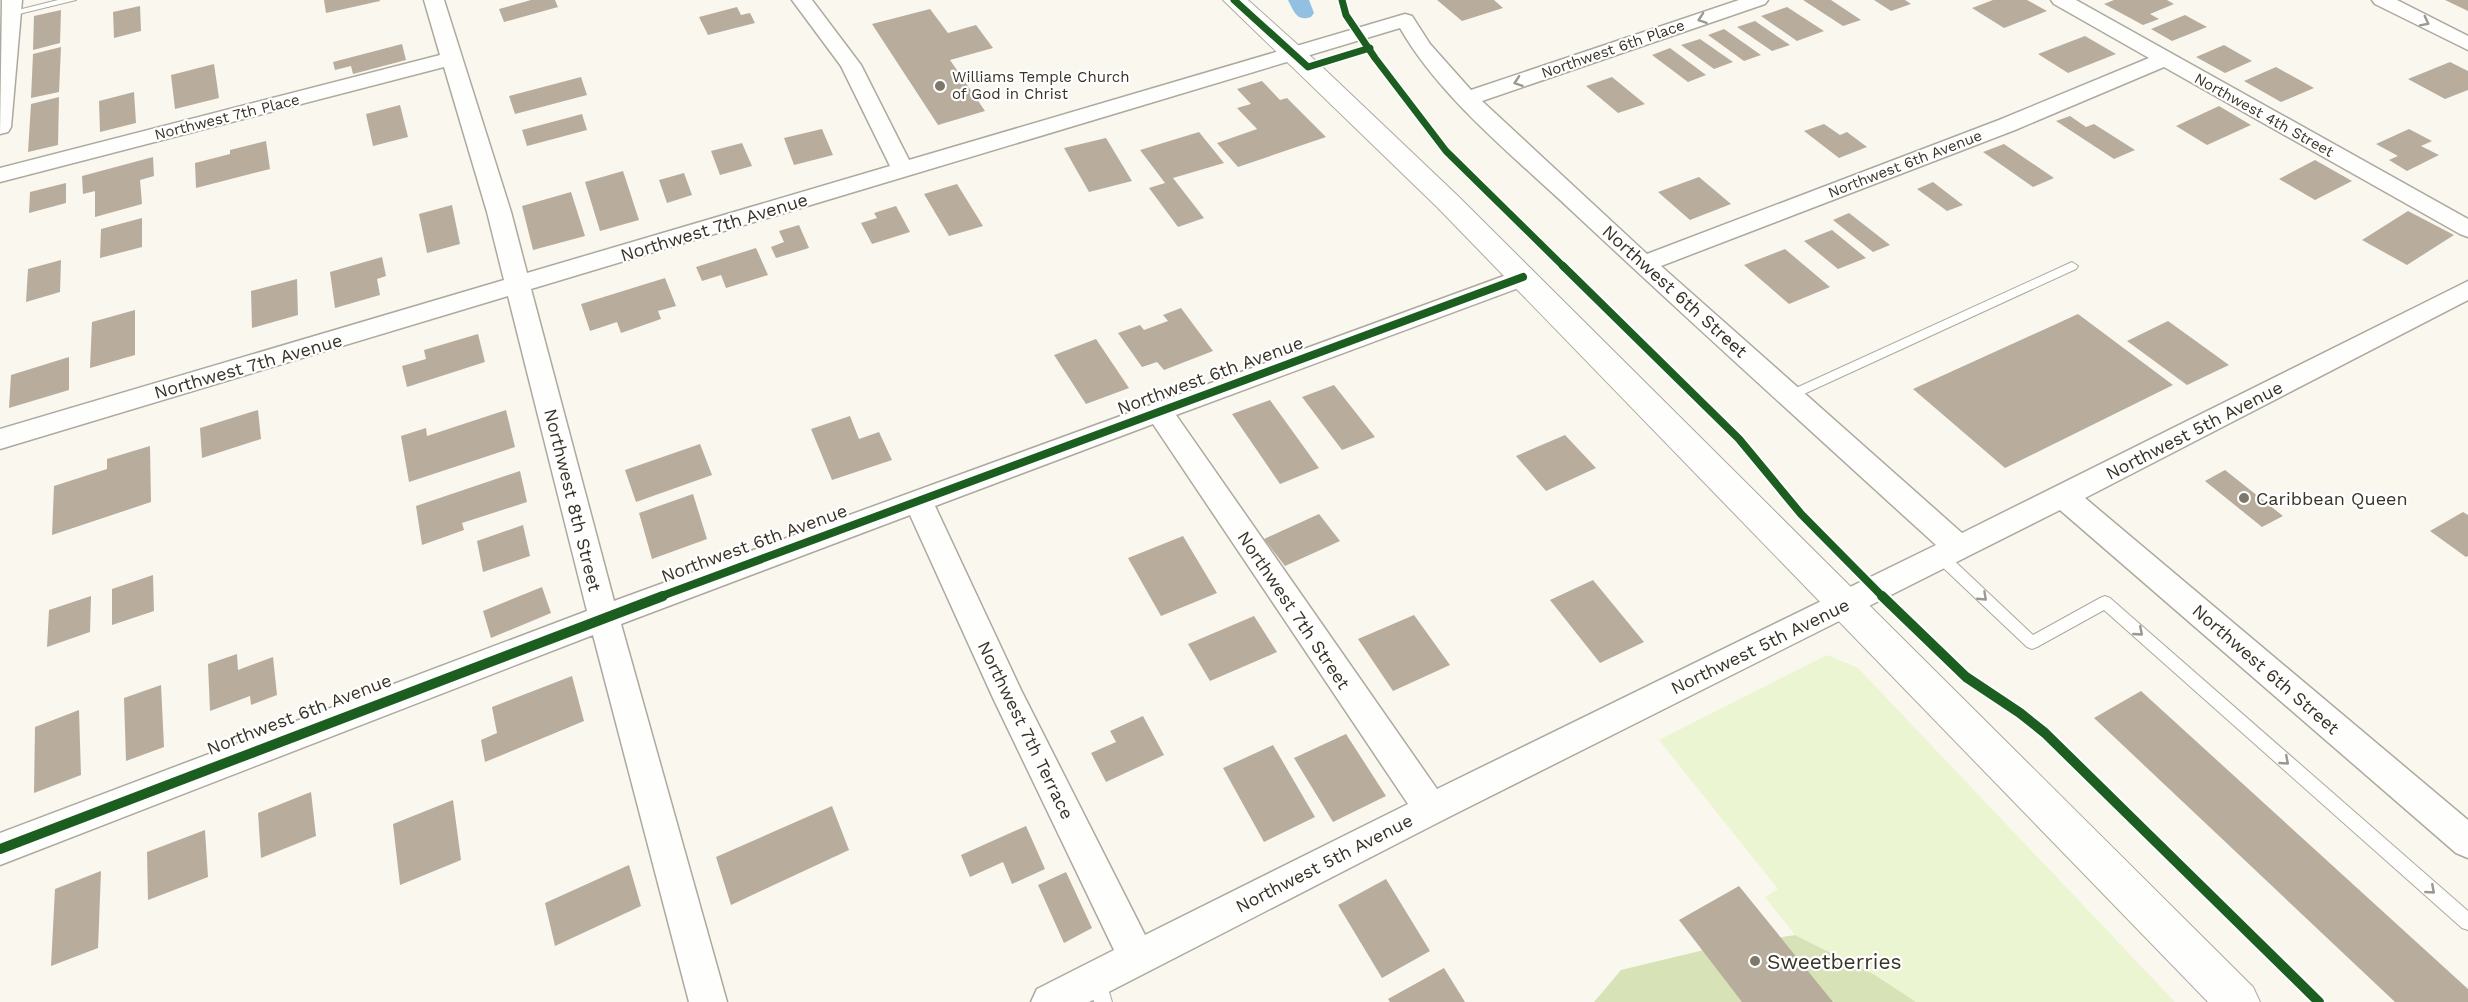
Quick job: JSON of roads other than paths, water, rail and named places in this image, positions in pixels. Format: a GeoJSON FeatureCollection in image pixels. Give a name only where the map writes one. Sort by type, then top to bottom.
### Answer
{"type":"FeatureCollection","features":[{"type":"Feature","properties":{"kind":"street","name":"Northwest 8th Street"},"geometry":{"type":"LineString","coordinates":[[434,0],[453,58],[518,285],[603,616],[708,1002]]}},
{"type":"Feature","properties":{"kind":"street"},"geometry":{"type":"LineString","coordinates":[[802,0],[850,65],[903,170]]}},
{"type":"Feature","properties":{"kind":"street"},"geometry":{"type":"LineString","coordinates":[[1234,0],[1293,53],[1448,202],[2238,1002]]}},
{"type":"Feature","properties":{"kind":"street","name":"Northwest 6th Place"},"geometry":{"type":"LineString","coordinates":[[1469,98],[1758,0]]}},
{"type":"Feature","properties":{"kind":"street","name":"Northwest 4th Street"},"geometry":{"type":"LineString","coordinates":[[2061,0],[2468,229]]}},
{"type":"Feature","properties":{"kind":"street"},"geometry":{"type":"LineString","coordinates":[[2382,0],[2468,44]]}},
{"type":"Feature","properties":{"kind":"street"},"geometry":{"type":"LineString","coordinates":[[0,127],[12,7]]}},
{"type":"Feature","properties":{"kind":"street","name":"Northwest 7th Avenue"},"geometry":{"type":"LineString","coordinates":[[0,439],[1293,53],[1409,10]]}},
{"type":"Feature","properties":{"kind":"street","name":"Northwest 6th Street"},"geometry":{"type":"LineString","coordinates":[[1409,10],[1421,47],[1446,77],[1644,264],[1789,396],[1950,553]]}},
{"type":"Feature","properties":{"kind":"street","name":"Northwest 7th Place"},"geometry":{"type":"LineString","coordinates":[[0,175],[453,58]]}},
{"type":"Feature","properties":{"kind":"street","name":"Northwest 6th Avenue"},"geometry":{"type":"LineString","coordinates":[[1644,264],[2007,125],[2164,59]]}},
{"type":"Feature","properties":{"kind":"street","name":"Northwest 6th Avenue"},"geometry":{"type":"LineString","coordinates":[[0,849],[603,616],[1523,277]]}},
{"type":"Feature","properties":{"kind":"street","name":"Northwest 5th Avenue"},"geometry":{"type":"LineString","coordinates":[[1050,1002],[1100,990],[1137,958],[1431,809],[1950,553],[2468,289]]}},
{"type":"Feature","properties":{"kind":"street","name":"Northwest 7th Street"},"geometry":{"type":"LineString","coordinates":[[1159,411],[1431,809]]}},
{"type":"Feature","properties":{"kind":"street","name":"Northwest 6th Street"},"geometry":{"type":"LineString","coordinates":[[2063,496],[2468,842]]}},
{"type":"Feature","properties":{"kind":"street","name":"Northwest 7th Terrace"},"geometry":{"type":"LineString","coordinates":[[918,500],[1009,698],[1137,958]]}},
{"type":"Feature","properties":{"kind":"lane"},"geometry":{"type":"LineString","coordinates":[[12,7],[71,0]]}},
{"type":"Feature","properties":{"kind":"lane"},"geometry":{"type":"LineString","coordinates":[[1789,396],[2072,266]]}},
{"type":"Feature","properties":{"kind":"lane"},"geometry":{"type":"LineString","coordinates":[[1950,553],[2032,643],[2105,602],[2468,922]]}},
{"type":"Feature","properties":{"kind":"water"},"geometry":{"type":"Polygon","coordinates":[[[1288,0],[1309,0],[1314,13],[1311,17],[1299,17],[1288,0]]]}},
{"type":"Feature","properties":{"kind":"place","name":"Williams Temple Church of God in Christ"},"geometry":{"type":"Point","coordinates":[940,86]}},
{"type":"Feature","properties":{"kind":"place","name":"Caribbean Queen"},"geometry":{"type":"Point","coordinates":[2244,498]}},
{"type":"Feature","properties":{"kind":"place","name":"Sweetberries"},"geometry":{"type":"Point","coordinates":[1755,961]}}]}
